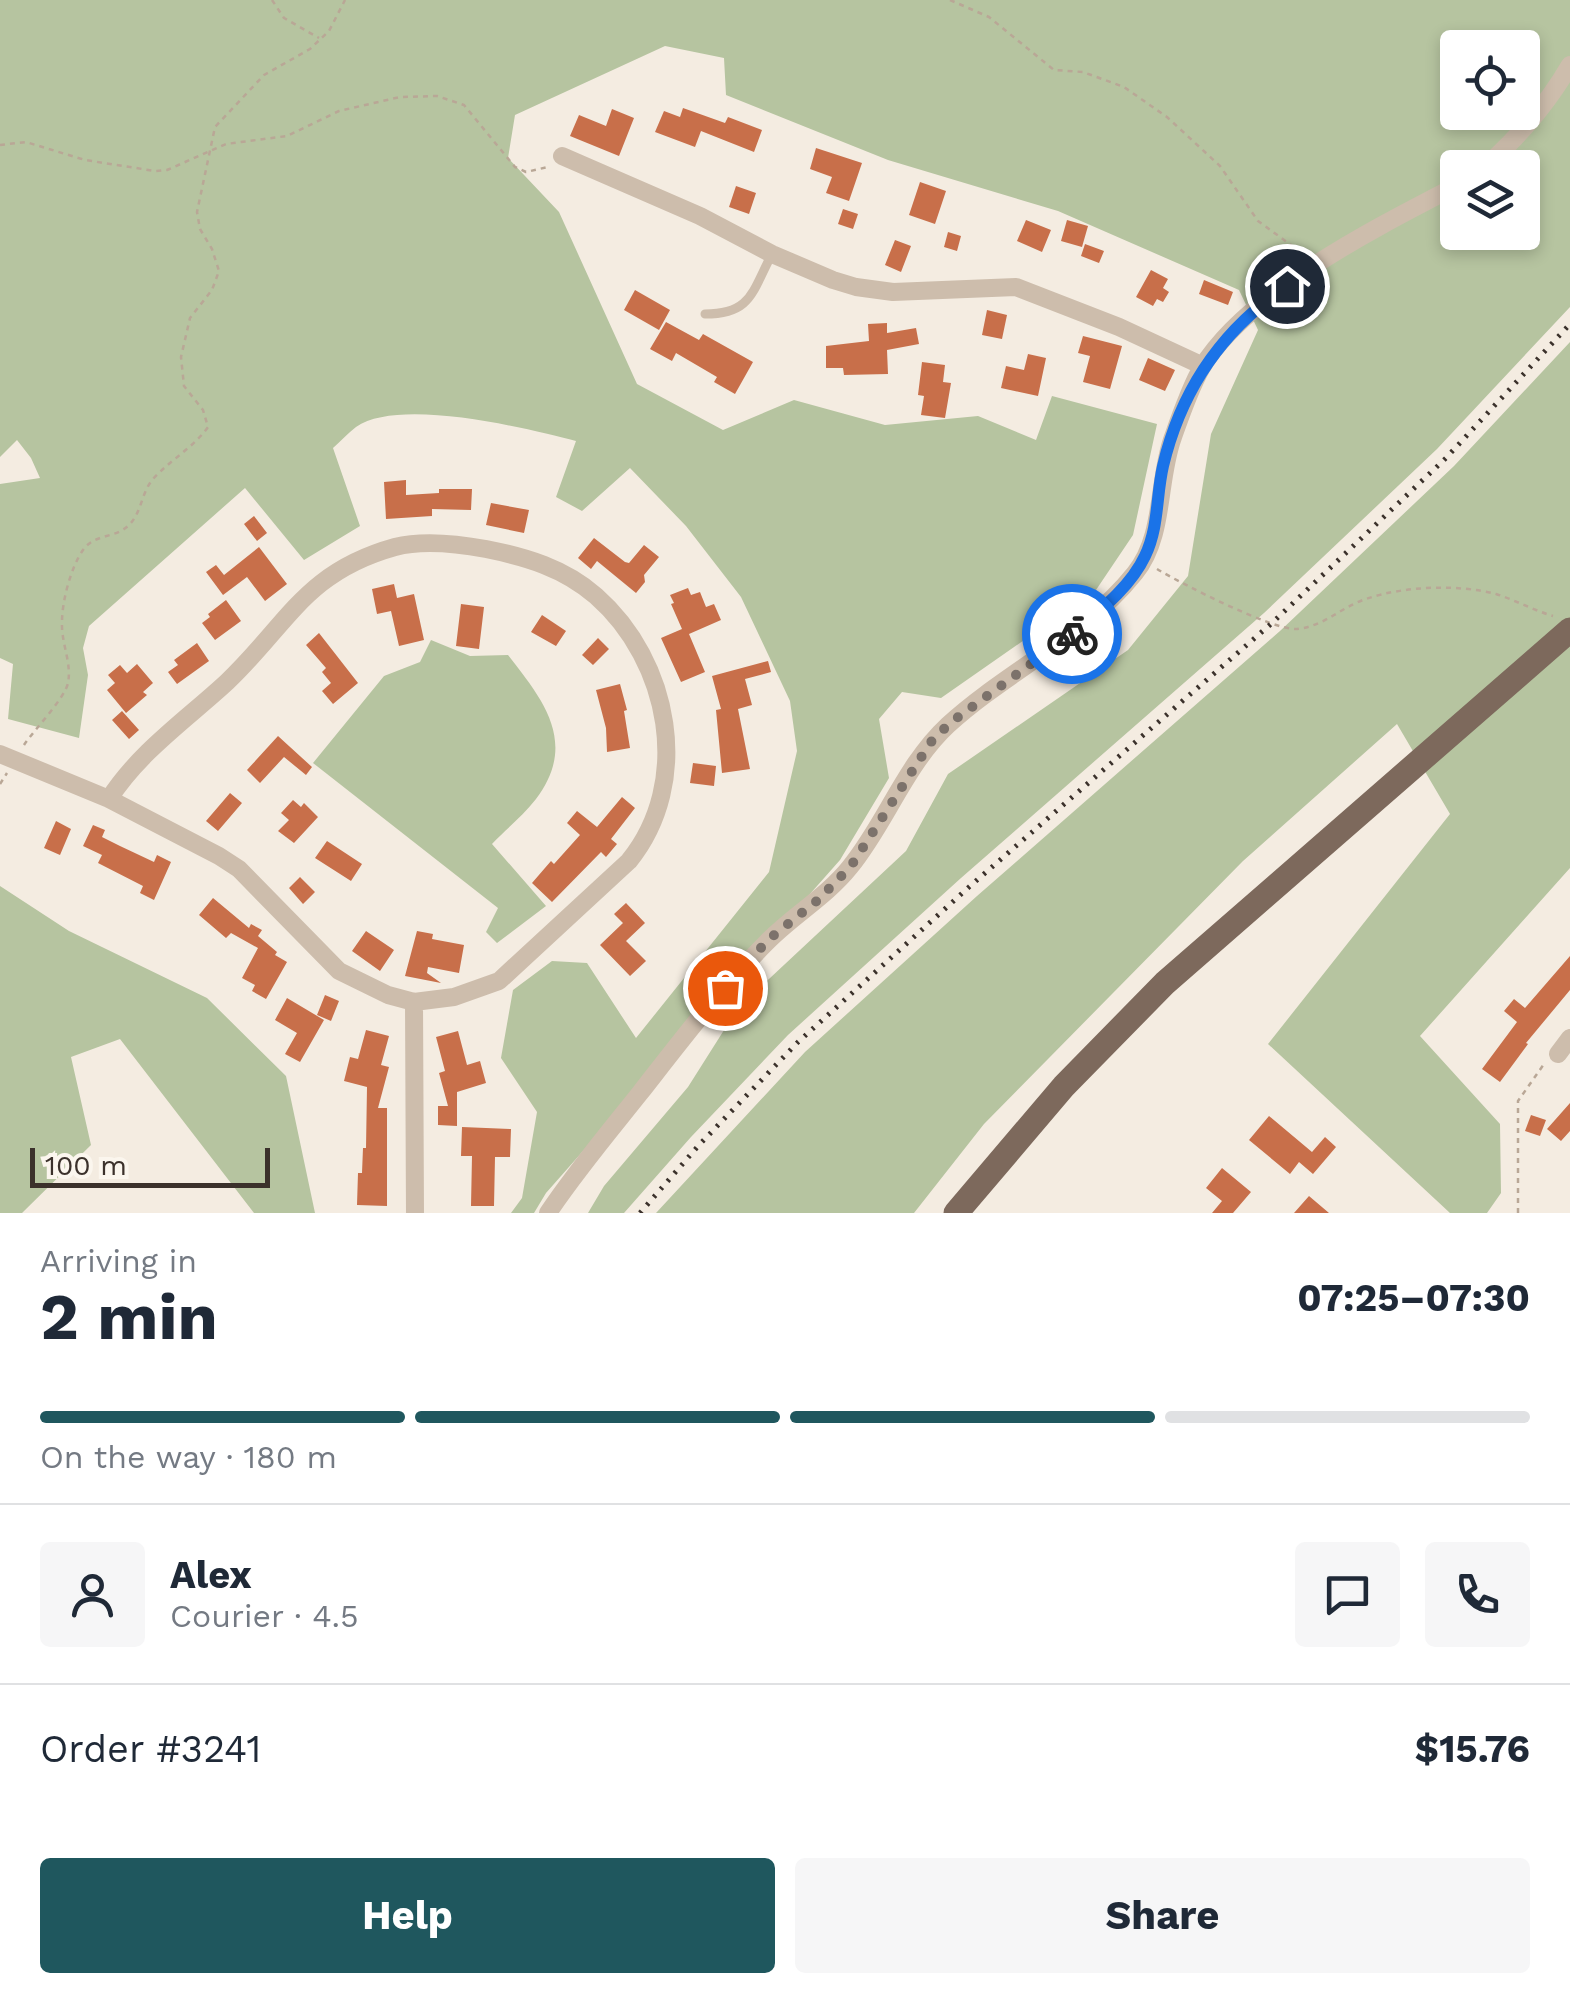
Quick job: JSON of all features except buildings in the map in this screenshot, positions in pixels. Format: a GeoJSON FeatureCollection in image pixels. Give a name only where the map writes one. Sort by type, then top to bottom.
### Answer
{"type":"FeatureCollection","features":[{"type":"Feature","properties":{"kind":"main road"},"geometry":{"type":"LineString","coordinates":[[956,1213],[1064,1086],[1165,983],[1565,624]]}},
{"type":"Feature","properties":{"kind":"street"},"geometry":{"type":"LineString","coordinates":[[1503,150],[1530,124],[1570,65]]}},
{"type":"Feature","properties":{"kind":"street"},"geometry":{"type":"LineString","coordinates":[[562,156],[700,216],[772,254],[856,287],[893,292],[1016,286],[1120,326],[1203,366]]}},
{"type":"Feature","properties":{"kind":"street"},"geometry":{"type":"LineString","coordinates":[[548,1213],[704,1011],[768,940],[818,900],[851,866],[931,742],[950,723],[1081,626],[1142,562],[1157,518],[1166,455],[1203,366],[1244,319],[1355,240],[1440,194]]}},
{"type":"Feature","properties":{"kind":"street"},"geometry":{"type":"LineString","coordinates":[[7,756],[109,798],[239,869],[339,971],[388,995],[414,1002],[478,990],[511,972],[629,861],[655,821],[664,788],[664,718],[657,684],[635,642],[618,618],[572,578],[522,556],[468,546],[398,546],[352,564],[316,585],[230,678],[126,773],[109,798]]}},
{"type":"Feature","properties":{"kind":"street"},"geometry":{"type":"LineString","coordinates":[[414,1002],[416,1213]]}},
{"type":"Feature","properties":{"kind":"street"},"geometry":{"type":"LineString","coordinates":[[1558,1054],[1570,1038]]}},
{"type":"Feature","properties":{"kind":"lane"},"geometry":{"type":"LineString","coordinates":[[705,314],[734,312],[744,305],[772,254]]}},
{"type":"Feature","properties":{"kind":"path"},"geometry":{"type":"LineString","coordinates":[[272,0],[284,18],[320,39]]}},
{"type":"Feature","properties":{"kind":"path"},"geometry":{"type":"LineString","coordinates":[[7,756],[67,688],[69,670],[61,624],[82,551],[94,539],[112,536],[126,528],[138,514],[153,479],[198,441],[208,427],[203,410],[184,386],[181,357],[190,318],[212,290],[219,271],[212,248],[200,229],[198,212],[215,127],[264,75],[310,49],[329,31],[345,0]]}},
{"type":"Feature","properties":{"kind":"path"},"geometry":{"type":"LineString","coordinates":[[950,0],[989,16],[1054,70],[1083,72],[1124,87],[1167,117],[1220,166],[1258,221],[1291,245],[1308,271]]}},
{"type":"Feature","properties":{"kind":"path"},"geometry":{"type":"LineString","coordinates":[[0,144],[26,142],[86,160],[167,170],[226,144],[287,136],[339,111],[400,97],[437,96],[464,105],[515,166],[526,172],[538,172],[562,156]]}},
{"type":"Feature","properties":{"kind":"path"},"geometry":{"type":"LineString","coordinates":[[1142,562],[1183,586],[1293,630],[1324,623],[1372,596],[1424,589],[1496,594],[1565,624]]}},
{"type":"Feature","properties":{"kind":"path"},"geometry":{"type":"LineString","coordinates":[[1518,1213],[1518,1101],[1544,1064],[1558,1054]]}},
{"type":"Feature","properties":{"kind":"green space"},"geometry":{"type":"Polygon","coordinates":[[[0,0],[1570,0],[1570,307],[1437,449],[1264,613],[788,1035],[624,1213],[588,1213],[604,1186],[688,1087],[738,1008],[906,851],[948,774],[1128,650],[1188,576],[1211,434],[1258,330],[1239,290],[1058,211],[888,160],[726,95],[724,58],[665,46],[515,115],[508,158],[559,212],[637,384],[723,430],[794,400],[885,425],[978,416],[1036,440],[1052,396],[1157,424],[1133,535],[1096,590],[941,698],[902,692],[879,719],[889,778],[840,860],[546,1193],[534,1213],[511,1213],[522,1198],[537,1112],[501,1058],[513,990],[552,961],[587,963],[636,1038],[769,872],[797,751],[790,701],[741,597],[686,526],[630,468],[582,511],[556,497],[576,441],[463,418],[376,418],[356,427],[333,448],[360,526],[304,560],[245,488],[89,626],[83,648],[88,675],[79,738],[8,719],[13,664],[0,658],[0,484],[40,478],[17,440],[0,457],[0,0]]]}},
{"type":"Feature","properties":{"kind":"green space"},"geometry":{"type":"Polygon","coordinates":[[[1570,342],[1570,868],[1420,1036],[1500,1124],[1501,1193],[1487,1213],[1450,1213],[1268,1044],[1450,814],[1397,724],[1243,861],[984,1124],[914,1213],[656,1213],[805,1052],[1280,631],[1454,466],[1570,342]]]}},
{"type":"Feature","properties":{"kind":"green space"},"geometry":{"type":"Polygon","coordinates":[[[431,640],[470,656],[508,655],[544,706],[555,741],[548,779],[536,799],[492,844],[546,906],[497,943],[486,932],[498,908],[313,763],[384,676],[420,662],[431,640]]]}},
{"type":"Feature","properties":{"kind":"green space"},"geometry":{"type":"Polygon","coordinates":[[[0,886],[69,931],[207,998],[286,1076],[315,1213],[254,1213],[120,1039],[71,1057],[91,1145],[22,1213],[0,1213],[0,886]]]}},
{"type":"Feature","properties":{"kind":"railway"},"geometry":{"type":"LineString","coordinates":[[640,1213],[797,1043],[1272,623],[1446,458],[1570,324]]}},
{"type":"Feature","properties":{"kind":"way so far"},"geometry":{"type":"LineString","coordinates":[[725,988],[768,940],[818,900],[851,866],[931,742],[950,723],[1072,634]]}},
{"type":"Feature","properties":{"kind":"route"},"geometry":{"type":"LineString","coordinates":[[1072,634],[1137,571],[1146,555],[1157,518],[1163,467],[1203,366],[1244,319],[1287,286]]}}]}
